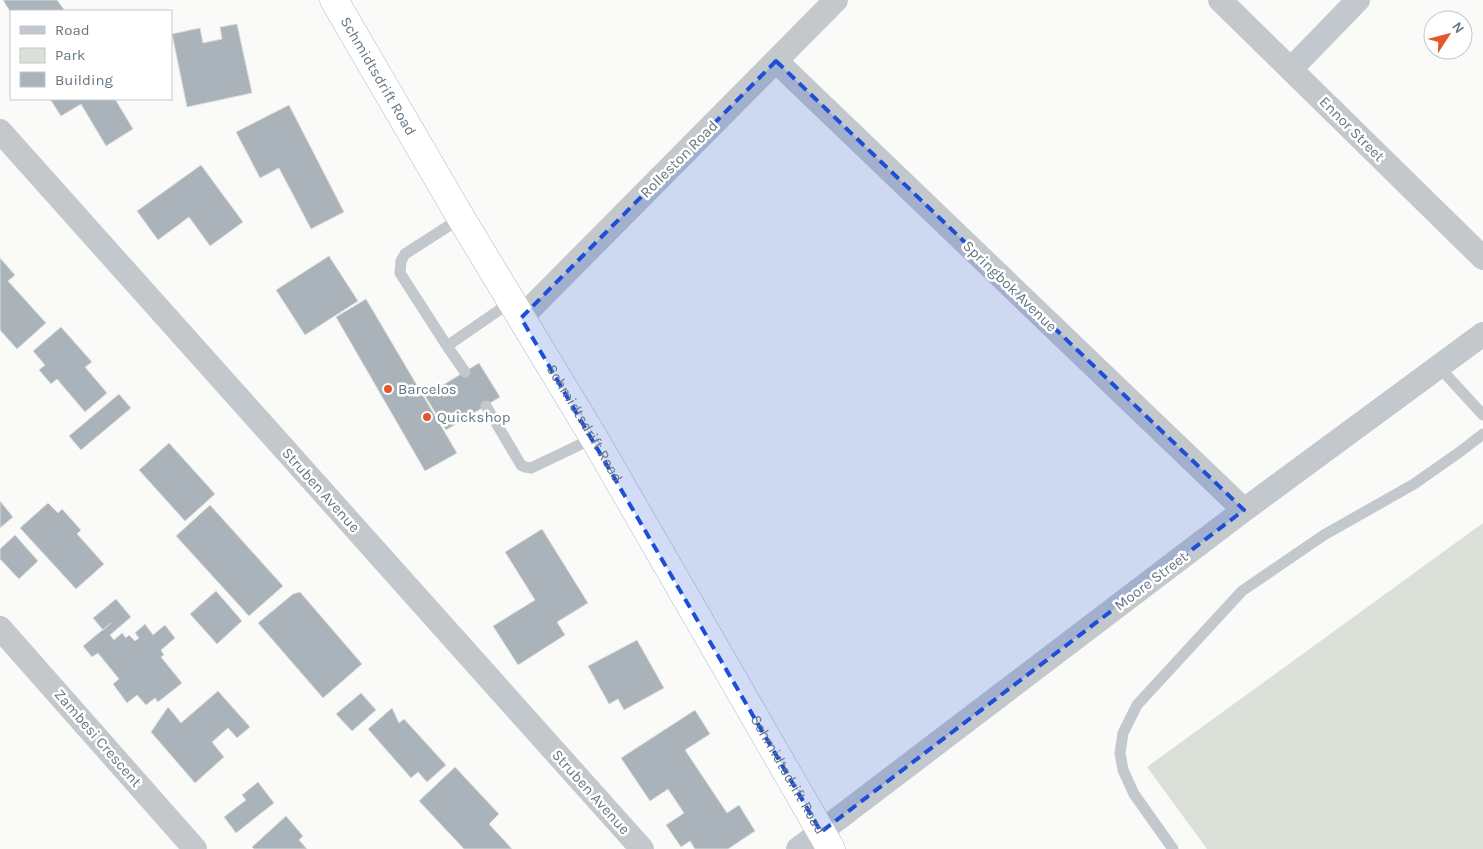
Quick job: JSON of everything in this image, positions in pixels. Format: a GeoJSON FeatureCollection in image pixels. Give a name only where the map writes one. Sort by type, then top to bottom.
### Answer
{"type":"FeatureCollection","features":[{"type":"Feature","properties":{"kind":"highway","name":"Schmidtsdrift Road"},"geometry":{"type":"LineString","coordinates":[[334,0],[461,218],[594,438],[826,840]]}},
{"type":"Feature","properties":{"kind":"street","name":"Rolleston Road"},"geometry":{"type":"LineString","coordinates":[[516,310],[776,61],[836,0]]}},
{"type":"Feature","properties":{"kind":"street","name":"Ennor Street"},"geometry":{"type":"LineString","coordinates":[[1220,0],[1483,258]]}},
{"type":"Feature","properties":{"kind":"street"},"geometry":{"type":"LineString","coordinates":[[1291,70],[1358,0]]}},
{"type":"Feature","properties":{"kind":"street","name":"Springbok Avenue"},"geometry":{"type":"LineString","coordinates":[[776,61],[1244,510]]}},
{"type":"Feature","properties":{"kind":"street","name":"Struben Avenue"},"geometry":{"type":"LineString","coordinates":[[0,131],[642,849]]}},
{"type":"Feature","properties":{"kind":"street","name":"Moore Street"},"geometry":{"type":"LineString","coordinates":[[826,840],[1244,510],[1483,334]]}},
{"type":"Feature","properties":{"kind":"street","name":"Zambesi Crescent"},"geometry":{"type":"LineString","coordinates":[[0,628],[195,849]]}},
{"type":"Feature","properties":{"kind":"street"},"geometry":{"type":"LineString","coordinates":[[798,849],[826,840]]}},
{"type":"Feature","properties":{"kind":"lane"},"geometry":{"type":"LineString","coordinates":[[461,218],[405,254],[401,261],[400,273],[465,372]]}},
{"type":"Feature","properties":{"kind":"lane"},"geometry":{"type":"LineString","coordinates":[[447,346],[516,310]]}},
{"type":"Feature","properties":{"kind":"lane"},"geometry":{"type":"LineString","coordinates":[[1439,367],[1483,415]]}},
{"type":"Feature","properties":{"kind":"lane"},"geometry":{"type":"LineString","coordinates":[[486,406],[521,465],[525,467],[532,468],[594,438]]}},
{"type":"Feature","properties":{"kind":"lane"},"geometry":{"type":"LineString","coordinates":[[1173,849],[1134,794],[1123,770],[1120,753],[1122,733],[1137,705],[1242,591],[1324,535],[1414,484],[1483,434]]}},
{"type":"Feature","properties":{"kind":"highlighted area"},"geometry":{"type":"Polygon","coordinates":[[[776,61],[1244,510],[821,832],[521,318],[776,61]]]}},
{"type":"Feature","properties":{"kind":"green space"},"geometry":{"type":"Polygon","coordinates":[[[1483,523],[1483,849],[1207,849],[1147,767],[1483,523]]]}},
{"type":"Feature","properties":{"kind":"building"},"geometry":{"type":"Polygon","coordinates":[[[3,0],[57,0],[64,10],[10,10],[3,0]]]}},
{"type":"Feature","properties":{"kind":"building"},"geometry":{"type":"Polygon","coordinates":[[[237,24],[252,93],[187,107],[172,34],[200,28],[203,43],[222,39],[220,27],[237,24]]]}},
{"type":"Feature","properties":{"kind":"building"},"geometry":{"type":"Polygon","coordinates":[[[51,100],[116,100],[133,129],[106,146],[81,104],[61,116],[51,100]]]}},
{"type":"Feature","properties":{"kind":"building"},"geometry":{"type":"Polygon","coordinates":[[[289,105],[344,212],[311,229],[279,168],[260,178],[236,132],[289,105]]]}},
{"type":"Feature","properties":{"kind":"building"},"geometry":{"type":"Polygon","coordinates":[[[201,165],[243,222],[210,246],[189,217],[158,240],[137,211],[201,165]]]}},
{"type":"Feature","properties":{"kind":"building"},"geometry":{"type":"Polygon","coordinates":[[[329,256],[358,301],[305,335],[276,290],[329,256]]]}},
{"type":"Feature","properties":{"kind":"building"},"geometry":{"type":"Polygon","coordinates":[[[0,258],[15,275],[8,281],[46,323],[17,349],[0,330],[0,258]]]}},
{"type":"Feature","properties":{"kind":"building"},"geometry":{"type":"Polygon","coordinates":[[[366,299],[457,453],[425,471],[336,317],[366,299]]]}},
{"type":"Feature","properties":{"kind":"building"},"geometry":{"type":"Polygon","coordinates":[[[61,327],[92,362],[85,367],[107,393],[85,412],[57,379],[51,384],[39,370],[45,365],[33,351],[61,327]]]}},
{"type":"Feature","properties":{"kind":"building"},"geometry":{"type":"Polygon","coordinates":[[[479,363],[500,397],[446,430],[425,396],[479,363]]]}},
{"type":"Feature","properties":{"kind":"building"},"geometry":{"type":"Polygon","coordinates":[[[119,394],[131,408],[81,450],[69,436],[119,394]]]}},
{"type":"Feature","properties":{"kind":"building"},"geometry":{"type":"Polygon","coordinates":[[[169,443],[215,494],[185,521],[139,470],[169,443]]]}},
{"type":"Feature","properties":{"kind":"building"},"geometry":{"type":"Polygon","coordinates":[[[0,501],[13,517],[0,528],[0,501]]]}},
{"type":"Feature","properties":{"kind":"building"},"geometry":{"type":"Polygon","coordinates":[[[48,503],[58,513],[62,509],[81,530],[77,534],[104,564],[76,589],[20,528],[48,503]]]}},
{"type":"Feature","properties":{"kind":"building"},"geometry":{"type":"Polygon","coordinates":[[[210,505],[283,586],[249,616],[176,536],[210,505]]]}},
{"type":"Feature","properties":{"kind":"building"},"geometry":{"type":"Polygon","coordinates":[[[542,529],[588,603],[557,622],[565,635],[518,665],[493,626],[535,600],[505,552],[542,529]]]}},
{"type":"Feature","properties":{"kind":"building"},"geometry":{"type":"Polygon","coordinates":[[[15,535],[38,561],[19,579],[0,559],[0,549],[15,535]]]}},
{"type":"Feature","properties":{"kind":"building"},"geometry":{"type":"Polygon","coordinates":[[[216,591],[242,621],[217,644],[190,614],[216,591]]]}},
{"type":"Feature","properties":{"kind":"building"},"geometry":{"type":"Polygon","coordinates":[[[300,592],[362,664],[323,698],[258,623],[293,594],[300,592]]]}},
{"type":"Feature","properties":{"kind":"building"},"geometry":{"type":"Polygon","coordinates":[[[116,599],[131,617],[110,635],[114,640],[122,633],[126,638],[129,635],[135,641],[139,638],[135,633],[145,624],[153,635],[165,625],[175,638],[161,650],[164,655],[161,657],[182,683],[158,702],[155,698],[146,705],[137,695],[127,703],[113,684],[119,679],[98,653],[92,657],[83,646],[103,630],[93,618],[116,599]]]}},
{"type":"Feature","properties":{"kind":"building"},"geometry":{"type":"Polygon","coordinates":[[[637,640],[664,688],[624,710],[618,699],[609,704],[588,666],[637,640]]]}},
{"type":"Feature","properties":{"kind":"building"},"geometry":{"type":"Polygon","coordinates":[[[218,691],[250,727],[237,738],[228,728],[212,742],[224,757],[195,783],[151,732],[168,707],[181,723],[218,691]]]}},
{"type":"Feature","properties":{"kind":"building"},"geometry":{"type":"Polygon","coordinates":[[[361,693],[376,710],[352,731],[336,714],[361,693]]]}},
{"type":"Feature","properties":{"kind":"building"},"geometry":{"type":"Polygon","coordinates":[[[392,708],[399,723],[404,719],[446,765],[427,782],[418,772],[411,778],[368,729],[392,708]]]}},
{"type":"Feature","properties":{"kind":"building"},"geometry":{"type":"Polygon","coordinates":[[[695,710],[710,734],[685,750],[727,813],[739,805],[755,831],[728,849],[695,849],[690,841],[681,847],[666,825],[684,813],[668,789],[650,801],[621,758],[695,710]]]}},
{"type":"Feature","properties":{"kind":"building"},"geometry":{"type":"Polygon","coordinates":[[[455,767],[499,814],[489,824],[512,849],[464,849],[419,801],[455,767]]]}},
{"type":"Feature","properties":{"kind":"building"},"geometry":{"type":"Polygon","coordinates":[[[258,782],[274,803],[236,833],[224,817],[246,800],[242,795],[258,782]]]}},
{"type":"Feature","properties":{"kind":"building"},"geometry":{"type":"Polygon","coordinates":[[[286,816],[303,836],[299,840],[307,849],[254,849],[252,847],[286,816]]]}},
{"type":"Feature","properties":{"kind":"place","name":"Barcelos"},"geometry":{"type":"Point","coordinates":[388,389]}},
{"type":"Feature","properties":{"kind":"place","name":"Quickshop"},"geometry":{"type":"Point","coordinates":[427,417]}}]}
